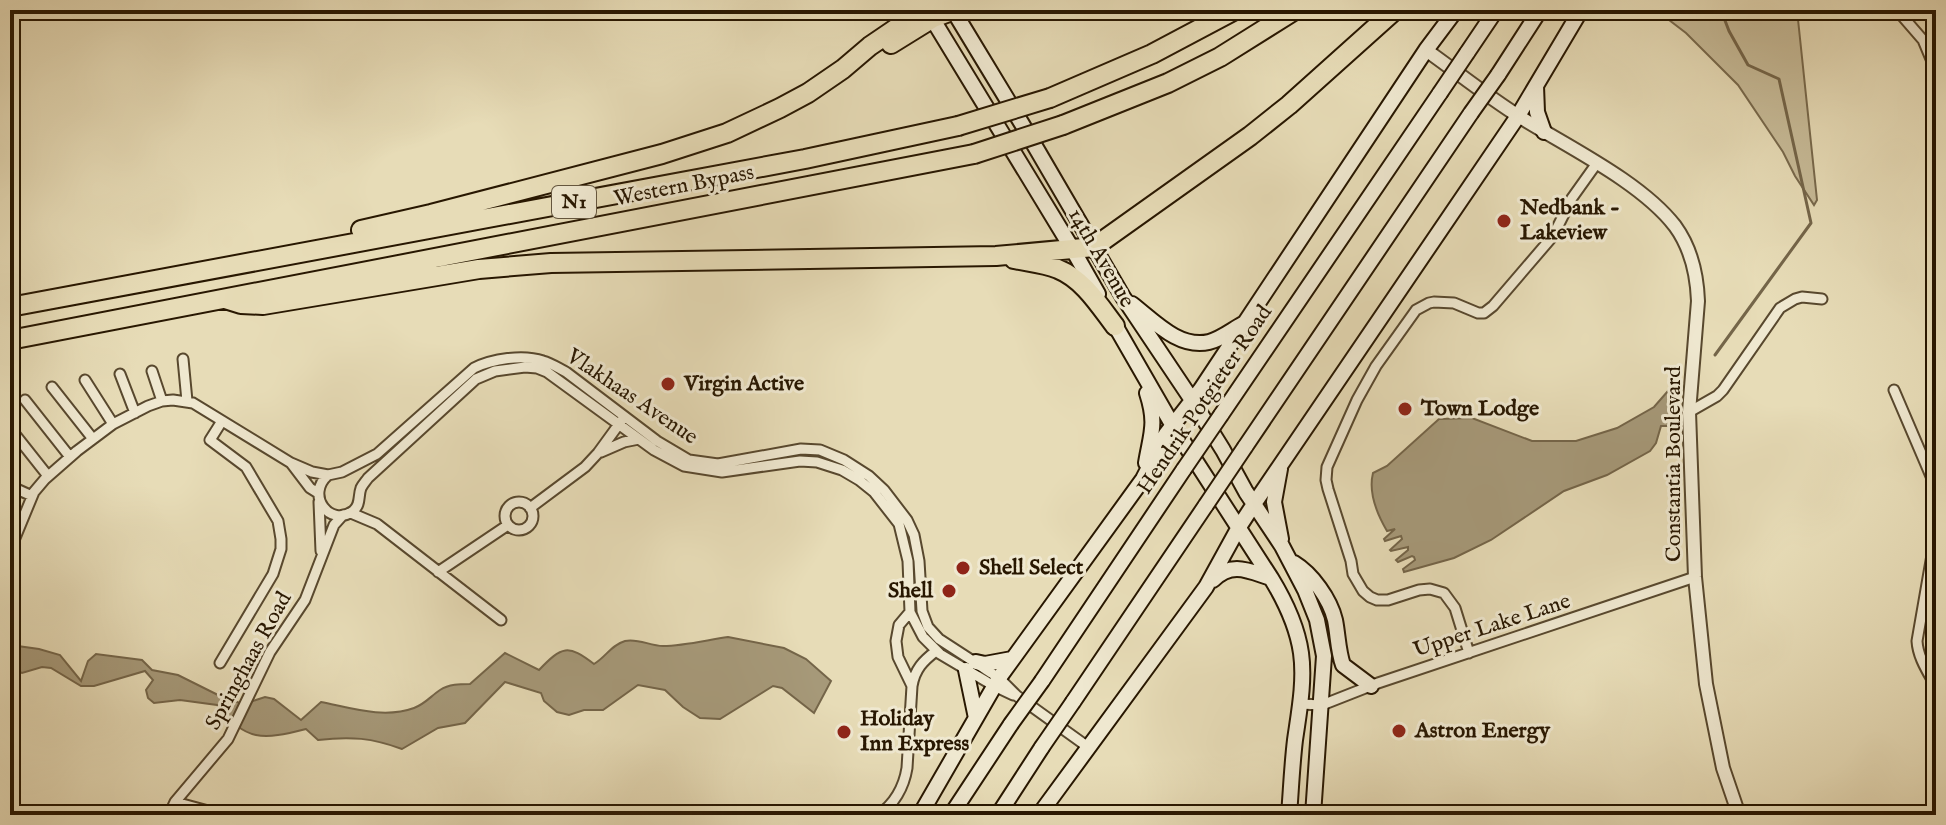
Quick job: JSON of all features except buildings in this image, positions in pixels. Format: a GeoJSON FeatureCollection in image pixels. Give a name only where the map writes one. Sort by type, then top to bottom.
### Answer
{"type":"FeatureCollection","features":[{"type":"Feature","properties":{"kind":"highway"},"geometry":{"type":"LineString","coordinates":[[188,273],[431,214],[679,149],[727,133],[808,93],[898,27],[908,10]]}},
{"type":"Feature","properties":{"kind":"highway"},"geometry":{"type":"LineString","coordinates":[[843,69],[873,57],[930,14],[953,10]]}},
{"type":"Feature","properties":{"kind":"highway","name":"Western Bypass"},"geometry":{"type":"LineString","coordinates":[[10,307],[790,162],[958,126],[1050,98],[1152,54],[1235,10]]}},
{"type":"Feature","properties":{"kind":"highway","name":"Western Bypass"},"geometry":{"type":"LineString","coordinates":[[10,340],[974,154],[1063,125],[1168,83],[1220,57],[1295,10]]}},
{"type":"Feature","properties":{"kind":"highway"},"geometry":{"type":"LineString","coordinates":[[225,299],[241,304],[263,305],[479,269],[551,263],[996,256],[1094,247],[1270,120],[1395,10]]}},
{"type":"Feature","properties":{"kind":"highway"},"geometry":{"type":"LineString","coordinates":[[996,256],[1054,267],[1069,274],[1095,299],[1115,326]]}},
{"type":"Feature","properties":{"kind":"main road","name":"14th Avenue"},"geometry":{"type":"LineString","coordinates":[[953,10],[1123,297],[1192,400],[1282,546]]}},
{"type":"Feature","properties":{"kind":"main road"},"geometry":{"type":"LineString","coordinates":[[920,815],[996,682],[1143,479],[1173,426],[1456,10]]}},
{"type":"Feature","properties":{"kind":"main road","name":"Hendrik Potgieter Road"},"geometry":{"type":"LineString","coordinates":[[951,815],[1496,10]]}},
{"type":"Feature","properties":{"kind":"main road"},"geometry":{"type":"LineString","coordinates":[[998,815],[1540,10]]}},
{"type":"Feature","properties":{"kind":"main road"},"geometry":{"type":"LineString","coordinates":[[1039,815],[1206,587],[1239,527],[1518,116],[1581,10]]}},
{"type":"Feature","properties":{"kind":"main road","name":"14th Avenue"},"geometry":{"type":"LineString","coordinates":[[930,14],[1073,250],[1173,426],[1285,603],[1296,630],[1301,655],[1300,704],[1289,815]]}},
{"type":"Feature","properties":{"kind":"main road"},"geometry":{"type":"LineString","coordinates":[[1536,86],[1537,112],[1544,132]]}},
{"type":"Feature","properties":{"kind":"main road"},"geometry":{"type":"LineString","coordinates":[[1123,297],[1174,336],[1191,343],[1219,339],[1247,321]]}},
{"type":"Feature","properties":{"kind":"main road"},"geometry":{"type":"LineString","coordinates":[[1138,365],[1151,406],[1153,432],[1143,479]]}},
{"type":"Feature","properties":{"kind":"main road"},"geometry":{"type":"LineString","coordinates":[[1281,465],[1274,502],[1282,546],[1305,590],[1319,629],[1324,656],[1313,815]]}},
{"type":"Feature","properties":{"kind":"main road"},"geometry":{"type":"LineString","coordinates":[[1290,561],[1306,572],[1330,607],[1343,665],[1371,686]]}},
{"type":"Feature","properties":{"kind":"main road"},"geometry":{"type":"LineString","coordinates":[[1206,587],[1222,571],[1231,568],[1271,578]]}},
{"type":"Feature","properties":{"kind":"main road"},"geometry":{"type":"LineString","coordinates":[[976,718],[971,666],[1012,659]]}},
{"type":"Feature","properties":{"kind":"street"},"geometry":{"type":"LineString","coordinates":[[1897,10],[1923,40],[1936,71]]}},
{"type":"Feature","properties":{"kind":"street"},"geometry":{"type":"LineString","coordinates":[[1923,40],[1936,45]]}},
{"type":"Feature","properties":{"kind":"street","name":"Constantia Boulevard"},"geometry":{"type":"LineString","coordinates":[[1426,50],[1518,116],[1597,163],[1639,193],[1674,225],[1694,265],[1698,301],[1689,412],[1695,577],[1706,684],[1723,768],[1739,815]]}},
{"type":"Feature","properties":{"kind":"street"},"geometry":{"type":"LineString","coordinates":[[1469,653],[1455,608],[1444,593],[1419,590],[1388,600],[1377,600],[1357,585],[1328,489],[1327,467],[1376,366],[1416,310],[1434,302],[1454,303],[1478,313],[1484,313],[1493,306],[1553,236],[1572,198],[1597,163]]}},
{"type":"Feature","properties":{"kind":"street"},"geometry":{"type":"LineString","coordinates":[[1689,412],[1723,390],[1780,308],[1802,297],[1822,299]]}},
{"type":"Feature","properties":{"kind":"street"},"geometry":{"type":"LineString","coordinates":[[183,359],[187,401]]}},
{"type":"Feature","properties":{"kind":"street","name":"Vlakhaas Avenue"},"geometry":{"type":"LineString","coordinates":[[328,475],[362,463],[384,449],[474,368],[499,359],[534,359],[566,372],[622,420],[639,439],[684,466],[722,472],[800,461],[817,462],[842,470],[859,480],[879,497],[899,524],[908,561],[910,612],[899,625],[896,648],[912,686],[906,774],[896,797],[878,815]]}},
{"type":"Feature","properties":{"kind":"street","name":"Vlakhaas Avenue"},"geometry":{"type":"LineString","coordinates":[[360,494],[380,465],[476,379],[512,367],[537,368],[689,460],[718,464],[801,449],[820,450],[844,460],[888,495],[907,520],[914,535],[919,561],[922,611]]}},
{"type":"Feature","properties":{"kind":"street"},"geometry":{"type":"LineString","coordinates":[[152,371],[162,401]]}},
{"type":"Feature","properties":{"kind":"street"},"geometry":{"type":"LineString","coordinates":[[120,374],[135,413]]}},
{"type":"Feature","properties":{"kind":"street"},"geometry":{"type":"LineString","coordinates":[[85,380],[113,424]]}},
{"type":"Feature","properties":{"kind":"street"},"geometry":{"type":"LineString","coordinates":[[52,387],[93,439]]}},
{"type":"Feature","properties":{"kind":"street"},"geometry":{"type":"LineString","coordinates":[[1894,390],[1936,488]]}},
{"type":"Feature","properties":{"kind":"street"},"geometry":{"type":"LineString","coordinates":[[25,400],[70,457]]}},
{"type":"Feature","properties":{"kind":"street"},"geometry":{"type":"LineString","coordinates":[[11,546],[32,496],[48,476],[70,457],[113,424],[135,413],[162,401],[187,401],[291,463],[328,475],[319,486],[318,497],[321,558]]}},
{"type":"Feature","properties":{"kind":"street"},"geometry":{"type":"LineString","coordinates":[[530,508],[585,467],[622,420]]}},
{"type":"Feature","properties":{"kind":"street"},"geometry":{"type":"LineString","coordinates":[[220,663],[273,574],[281,549],[278,521],[246,467],[210,440],[222,421]]}},
{"type":"Feature","properties":{"kind":"street"},"geometry":{"type":"LineString","coordinates":[[10,428],[48,476]]}},
{"type":"Feature","properties":{"kind":"street"},"geometry":{"type":"LineString","coordinates":[[598,453],[639,439]]}},
{"type":"Feature","properties":{"kind":"street"},"geometry":{"type":"LineString","coordinates":[[291,463],[328,512],[347,514],[377,524],[501,620]]}},
{"type":"Feature","properties":{"kind":"street"},"geometry":{"type":"LineString","coordinates":[[342,472],[353,479],[377,524]]}},
{"type":"Feature","properties":{"kind":"street"},"geometry":{"type":"LineString","coordinates":[[10,486],[32,496]]}},
{"type":"Feature","properties":{"kind":"street"},"geometry":{"type":"LineString","coordinates":[[347,514],[357,507],[360,494]]}},
{"type":"Feature","properties":{"kind":"street"},"geometry":{"type":"LineString","coordinates":[[517,503],[530,508],[532,517],[529,526],[516,530],[508,525],[505,516],[509,507],[517,503]]}},
{"type":"Feature","properties":{"kind":"street","name":"Springhaas Road"},"geometry":{"type":"LineString","coordinates":[[169,815],[175,802],[228,739],[270,652],[305,600],[334,525],[347,514]]}},
{"type":"Feature","properties":{"kind":"street"},"geometry":{"type":"LineString","coordinates":[[10,516],[22,521]]}},
{"type":"Feature","properties":{"kind":"street"},"geometry":{"type":"LineString","coordinates":[[438,572],[508,525]]}},
{"type":"Feature","properties":{"kind":"street"},"geometry":{"type":"LineString","coordinates":[[1936,532],[1917,641],[1922,661],[1936,687]]}},
{"type":"Feature","properties":{"kind":"street","name":"Upper Lake Lane"},"geometry":{"type":"LineString","coordinates":[[1300,704],[1322,705],[1695,577]]}},
{"type":"Feature","properties":{"kind":"street"},"geometry":{"type":"LineString","coordinates":[[971,666],[936,651],[918,629],[910,612],[922,611],[928,627],[971,666],[1088,747]]}},
{"type":"Feature","properties":{"kind":"street"},"geometry":{"type":"LineString","coordinates":[[912,686],[916,669],[936,651]]}},
{"type":"Feature","properties":{"kind":"street"},"geometry":{"type":"LineString","coordinates":[[175,802],[223,815]]}},
{"type":"Feature","properties":{"kind":"shaded area"},"geometry":{"type":"Polygon","coordinates":[[[1656,10],[1797,10],[1817,200],[1814,205],[1738,85],[1686,33],[1656,10]]]}},
{"type":"Feature","properties":{"kind":"shaded area"},"geometry":{"type":"Polygon","coordinates":[[[1675,383],[1675,411],[1668,426],[1661,426],[1650,451],[1607,475],[1564,491],[1491,540],[1454,558],[1404,572],[1403,569],[1415,560],[1414,557],[1396,560],[1408,547],[1391,551],[1402,539],[1401,536],[1384,539],[1395,529],[1387,531],[1377,510],[1372,488],[1373,473],[1387,466],[1439,419],[1472,418],[1532,441],[1576,441],[1617,428],[1654,407],[1675,383]]]}},
{"type":"Feature","properties":{"kind":"shaded area"},"geometry":{"type":"Polygon","coordinates":[[[728,637],[784,648],[806,659],[831,681],[814,713],[782,688],[773,686],[720,719],[700,718],[665,690],[638,685],[603,710],[584,710],[569,715],[557,712],[544,701],[541,693],[505,682],[465,723],[438,728],[402,749],[361,739],[318,740],[306,729],[266,736],[246,732],[217,705],[180,700],[154,703],[148,698],[146,690],[153,680],[145,671],[94,686],[81,686],[51,668],[42,667],[22,673],[10,668],[10,645],[60,655],[81,681],[88,661],[96,654],[142,660],[152,670],[178,675],[226,699],[244,704],[265,697],[274,699],[301,720],[321,702],[379,713],[414,708],[443,688],[470,684],[505,653],[539,670],[565,650],[578,653],[594,664],[625,641],[671,646],[728,637]]]}},
{"type":"Feature","properties":{"kind":"waterway"},"geometry":{"type":"LineString","coordinates":[[1715,355],[1811,223],[1779,79],[1748,65],[1721,10]]}},
{"type":"Feature","properties":{"kind":"place","name":"Nedbank - Lakeview"},"geometry":{"type":"Point","coordinates":[1504,221]}},
{"type":"Feature","properties":{"kind":"place","name":"Virgin Active"},"geometry":{"type":"Point","coordinates":[668,384]}},
{"type":"Feature","properties":{"kind":"place","name":"Town Lodge"},"geometry":{"type":"Point","coordinates":[1405,409]}},
{"type":"Feature","properties":{"kind":"place","name":"Shell Select"},"geometry":{"type":"Point","coordinates":[963,568]}},
{"type":"Feature","properties":{"kind":"place","name":"Shell"},"geometry":{"type":"Point","coordinates":[949,591]}},
{"type":"Feature","properties":{"kind":"place","name":"Astron Energy"},"geometry":{"type":"Point","coordinates":[1399,731]}},
{"type":"Feature","properties":{"kind":"place","name":"Holiday Inn Express"},"geometry":{"type":"Point","coordinates":[844,732]}}]}
